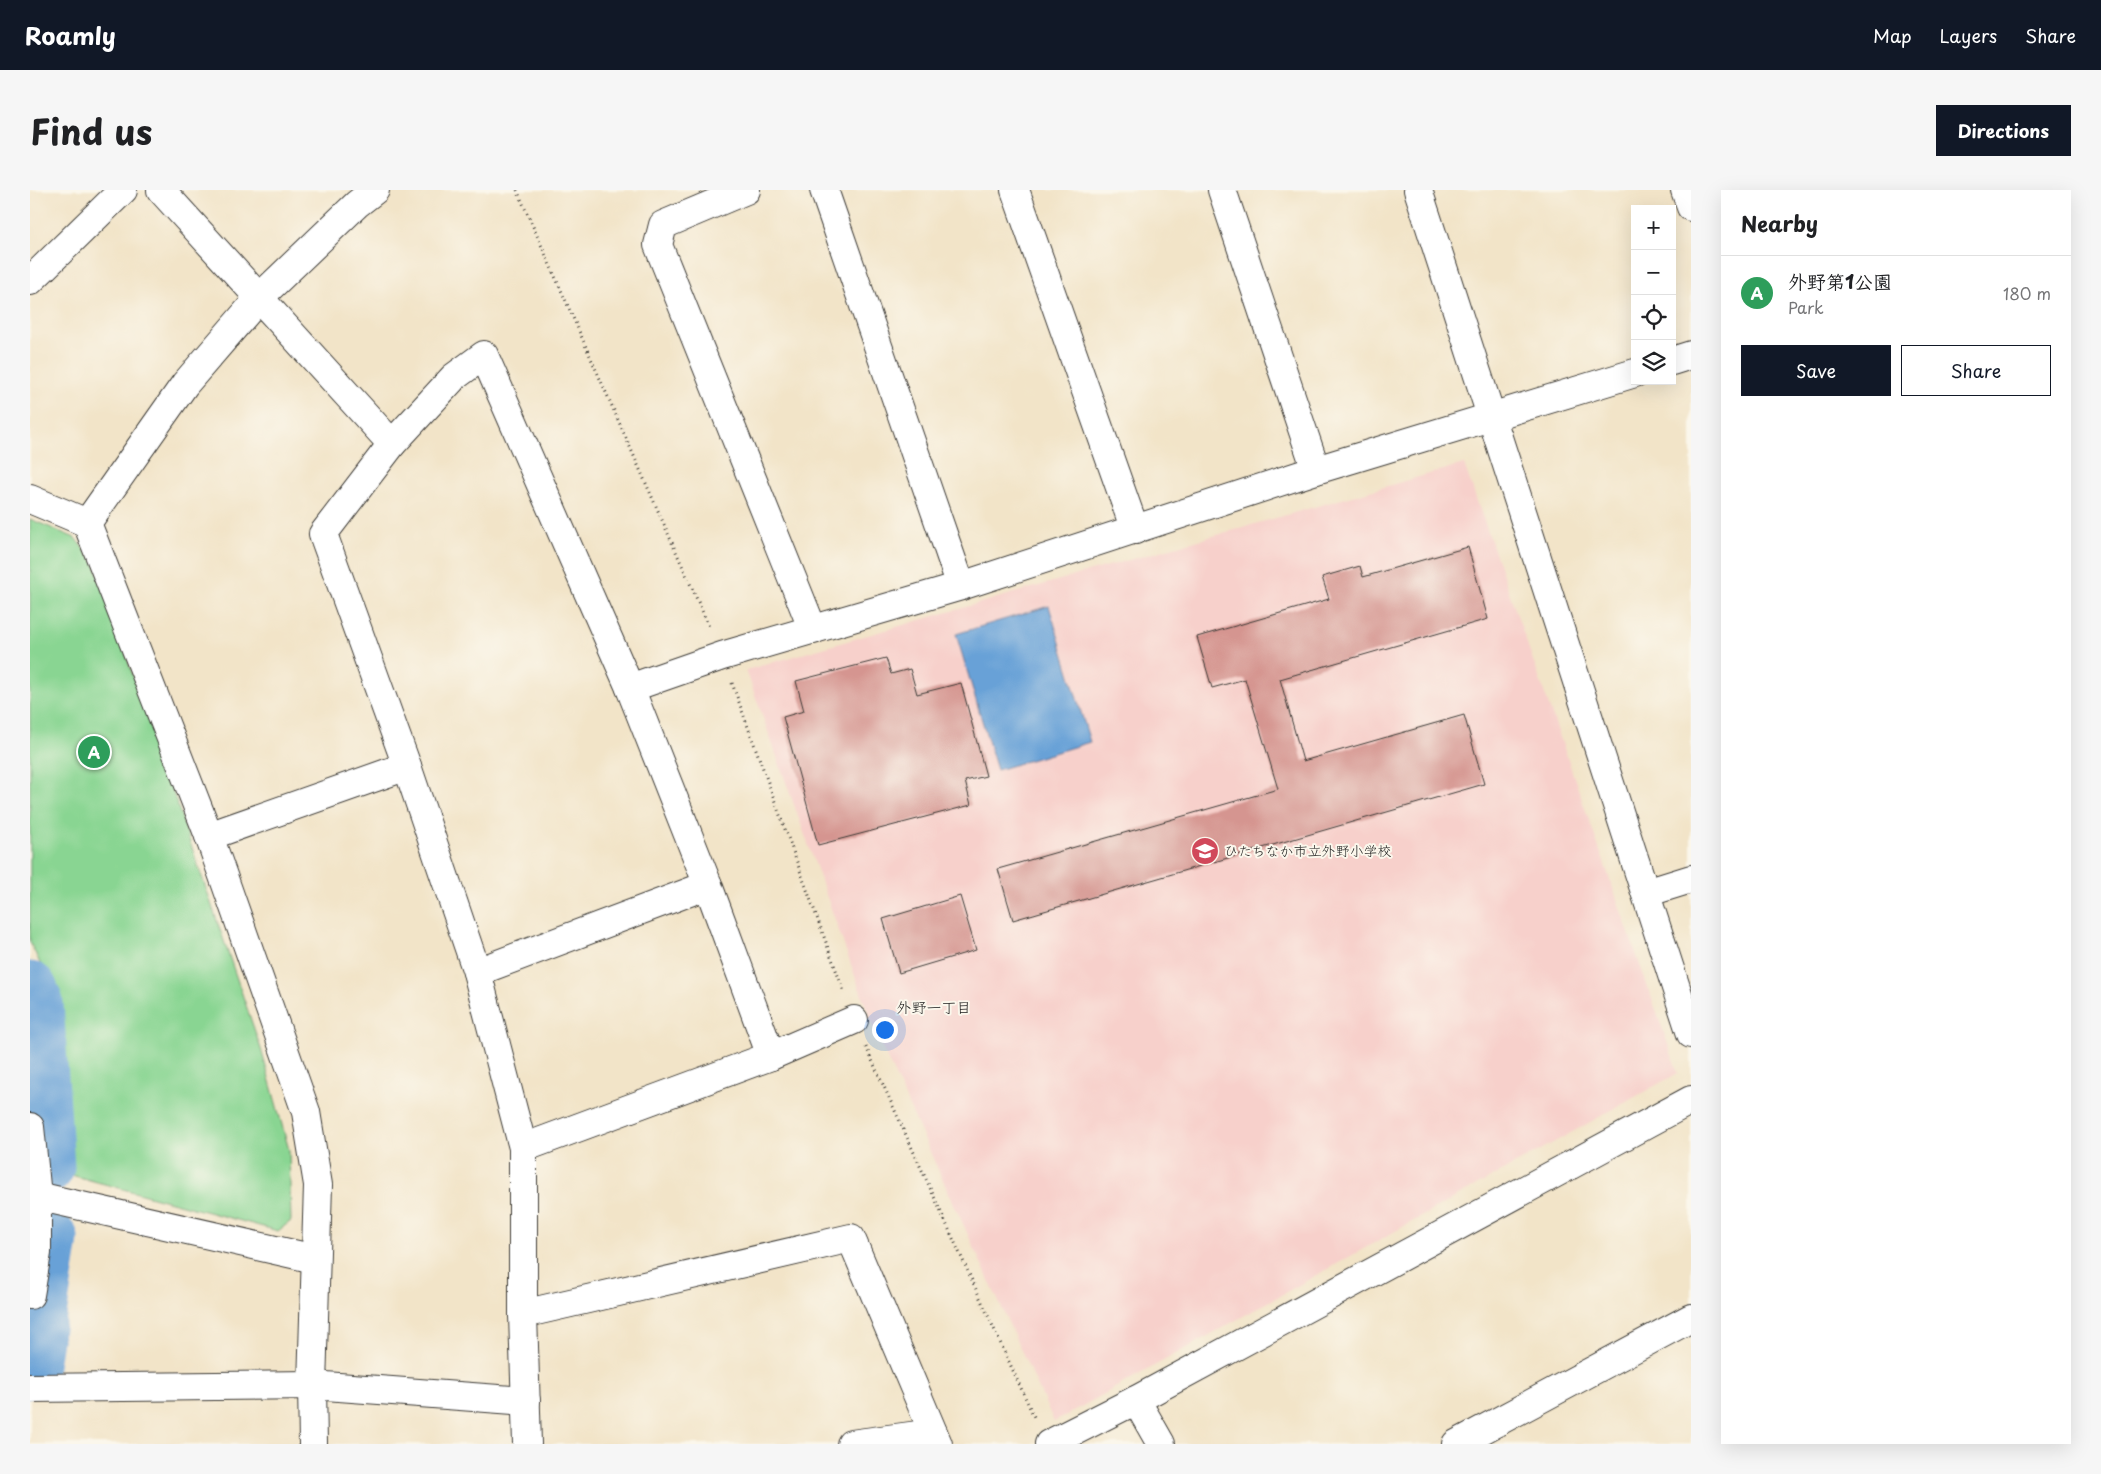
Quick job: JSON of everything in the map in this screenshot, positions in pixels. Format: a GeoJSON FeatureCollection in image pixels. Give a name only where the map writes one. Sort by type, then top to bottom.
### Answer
{"type":"FeatureCollection","features":[{"type":"Feature","properties":{"kind":"street"},"geometry":{"type":"LineString","coordinates":[[30,281],[123,190]]}},
{"type":"Feature","properties":{"kind":"street"},"geometry":{"type":"LineString","coordinates":[[161,190],[392,444]]}},
{"type":"Feature","properties":{"kind":"street"},"geometry":{"type":"LineString","coordinates":[[87,523],[185,384],[260,297],[357,204],[375,190]]}},
{"type":"Feature","properties":{"kind":"street"},"geometry":{"type":"LineString","coordinates":[[746,190],[663,225],[658,245],[813,630]]}},
{"type":"Feature","properties":{"kind":"street"},"geometry":{"type":"LineString","coordinates":[[824,190],[961,586]]}},
{"type":"Feature","properties":{"kind":"street"},"geometry":{"type":"LineString","coordinates":[[1015,190],[1135,530]]}},
{"type":"Feature","properties":{"kind":"street"},"geometry":{"type":"LineString","coordinates":[[1222,190],[1316,470]]}},
{"type":"Feature","properties":{"kind":"street"},"geometry":{"type":"LineString","coordinates":[[1418,190],[1691,1034]]}},
{"type":"Feature","properties":{"kind":"street"},"geometry":{"type":"LineString","coordinates":[[1686,190],[1691,207]]}},
{"type":"Feature","properties":{"kind":"street"},"geometry":{"type":"LineString","coordinates":[[527,1444],[523,1314],[523,1148],[477,972],[407,766],[323,534],[392,444],[454,377],[484,355],[630,688],[708,885],[771,1056]]}},
{"type":"Feature","properties":{"kind":"street"},"geometry":{"type":"LineString","coordinates":[[1676,360],[1691,355]]}},
{"type":"Feature","properties":{"kind":"street"},"geometry":{"type":"LineString","coordinates":[[630,688],[722,656],[961,586],[1316,470],[1631,374]]}},
{"type":"Feature","properties":{"kind":"street"},"geometry":{"type":"LineString","coordinates":[[30,499],[87,523],[209,836],[306,1112],[318,1185],[312,1444]]}},
{"type":"Feature","properties":{"kind":"street"},"geometry":{"type":"LineString","coordinates":[[209,836],[407,766]]}},
{"type":"Feature","properties":{"kind":"street"},"geometry":{"type":"LineString","coordinates":[[1646,893],[1691,879]]}},
{"type":"Feature","properties":{"kind":"street"},"geometry":{"type":"LineString","coordinates":[[477,972],[708,885]]}},
{"type":"Feature","properties":{"kind":"street"},"geometry":{"type":"LineString","coordinates":[[523,1148],[771,1056],[854,1020]]}},
{"type":"Feature","properties":{"kind":"street"},"geometry":{"type":"LineString","coordinates":[[1044,1435],[1136,1400],[1691,1100]]}},
{"type":"Feature","properties":{"kind":"street"},"geometry":{"type":"LineString","coordinates":[[30,1127],[37,1196],[37,1253],[30,1295]]}},
{"type":"Feature","properties":{"kind":"street"},"geometry":{"type":"LineString","coordinates":[[37,1196],[315,1259]]}},
{"type":"Feature","properties":{"kind":"street"},"geometry":{"type":"LineString","coordinates":[[523,1314],[851,1238],[936,1438],[851,1444]]}},
{"type":"Feature","properties":{"kind":"street"},"geometry":{"type":"LineString","coordinates":[[1465,1442],[1691,1318]]}},
{"type":"Feature","properties":{"kind":"street"},"geometry":{"type":"LineString","coordinates":[[30,1388],[312,1385],[526,1401]]}},
{"type":"Feature","properties":{"kind":"street"},"geometry":{"type":"LineString","coordinates":[[1136,1400],[1161,1444]]}},
{"type":"Feature","properties":{"kind":"path"},"geometry":{"type":"LineString","coordinates":[[516,190],[722,656],[854,1020],[1044,1435]]}},
{"type":"Feature","properties":{"kind":"shaded area","name":"ひたちなか市立外野小学校"},"geometry":{"type":"Polygon","coordinates":[[[1464,464],[1678,1073],[1054,1422],[875,1032],[746,670],[1464,464]]]}},
{"type":"Feature","properties":{"kind":"green space"},"geometry":{"type":"Polygon","coordinates":[[[30,519],[75,538],[94,562],[261,1049],[289,1150],[291,1221],[278,1231],[60,1172],[54,993],[30,942],[30,519]]]}},
{"type":"Feature","properties":{"kind":"water"},"geometry":{"type":"Polygon","coordinates":[[[1049,606],[1090,742],[997,770],[956,634],[1049,606]]]}},
{"type":"Feature","properties":{"kind":"building"},"geometry":{"type":"Polygon","coordinates":[[[1468,547],[1488,619],[1280,679],[1303,761],[1464,715],[1484,784],[1013,920],[998,869],[1278,789],[1245,679],[1212,688],[1197,637],[1329,599],[1322,577],[1360,566],[1363,577],[1468,547]]]}},
{"type":"Feature","properties":{"kind":"building"},"geometry":{"type":"Polygon","coordinates":[[[886,658],[891,674],[910,669],[917,694],[961,683],[986,776],[965,781],[971,805],[818,845],[783,717],[804,711],[796,681],[886,658]]]}},
{"type":"Feature","properties":{"kind":"building"},"geometry":{"type":"Polygon","coordinates":[[[960,896],[976,950],[899,973],[883,919],[960,896]]]}},
{"type":"Feature","properties":{"kind":"waterway"},"geometry":{"type":"LineString","coordinates":[[30,989],[36,1003],[47,1167]]}},
{"type":"Feature","properties":{"kind":"waterway"},"geometry":{"type":"LineString","coordinates":[[30,1371],[51,1239]]}},
{"type":"Feature","properties":{"kind":"place","name":"外野第1公園"},"geometry":{"type":"Point","coordinates":[94,752]}},
{"type":"Feature","properties":{"kind":"place","name":"ひたちなか市立外野小学校"},"geometry":{"type":"Point","coordinates":[1205,851]}},
{"type":"Feature","properties":{"kind":"district","name":"外野一丁目"},"geometry":{"type":"Point","coordinates":[934,1008]}}]}
